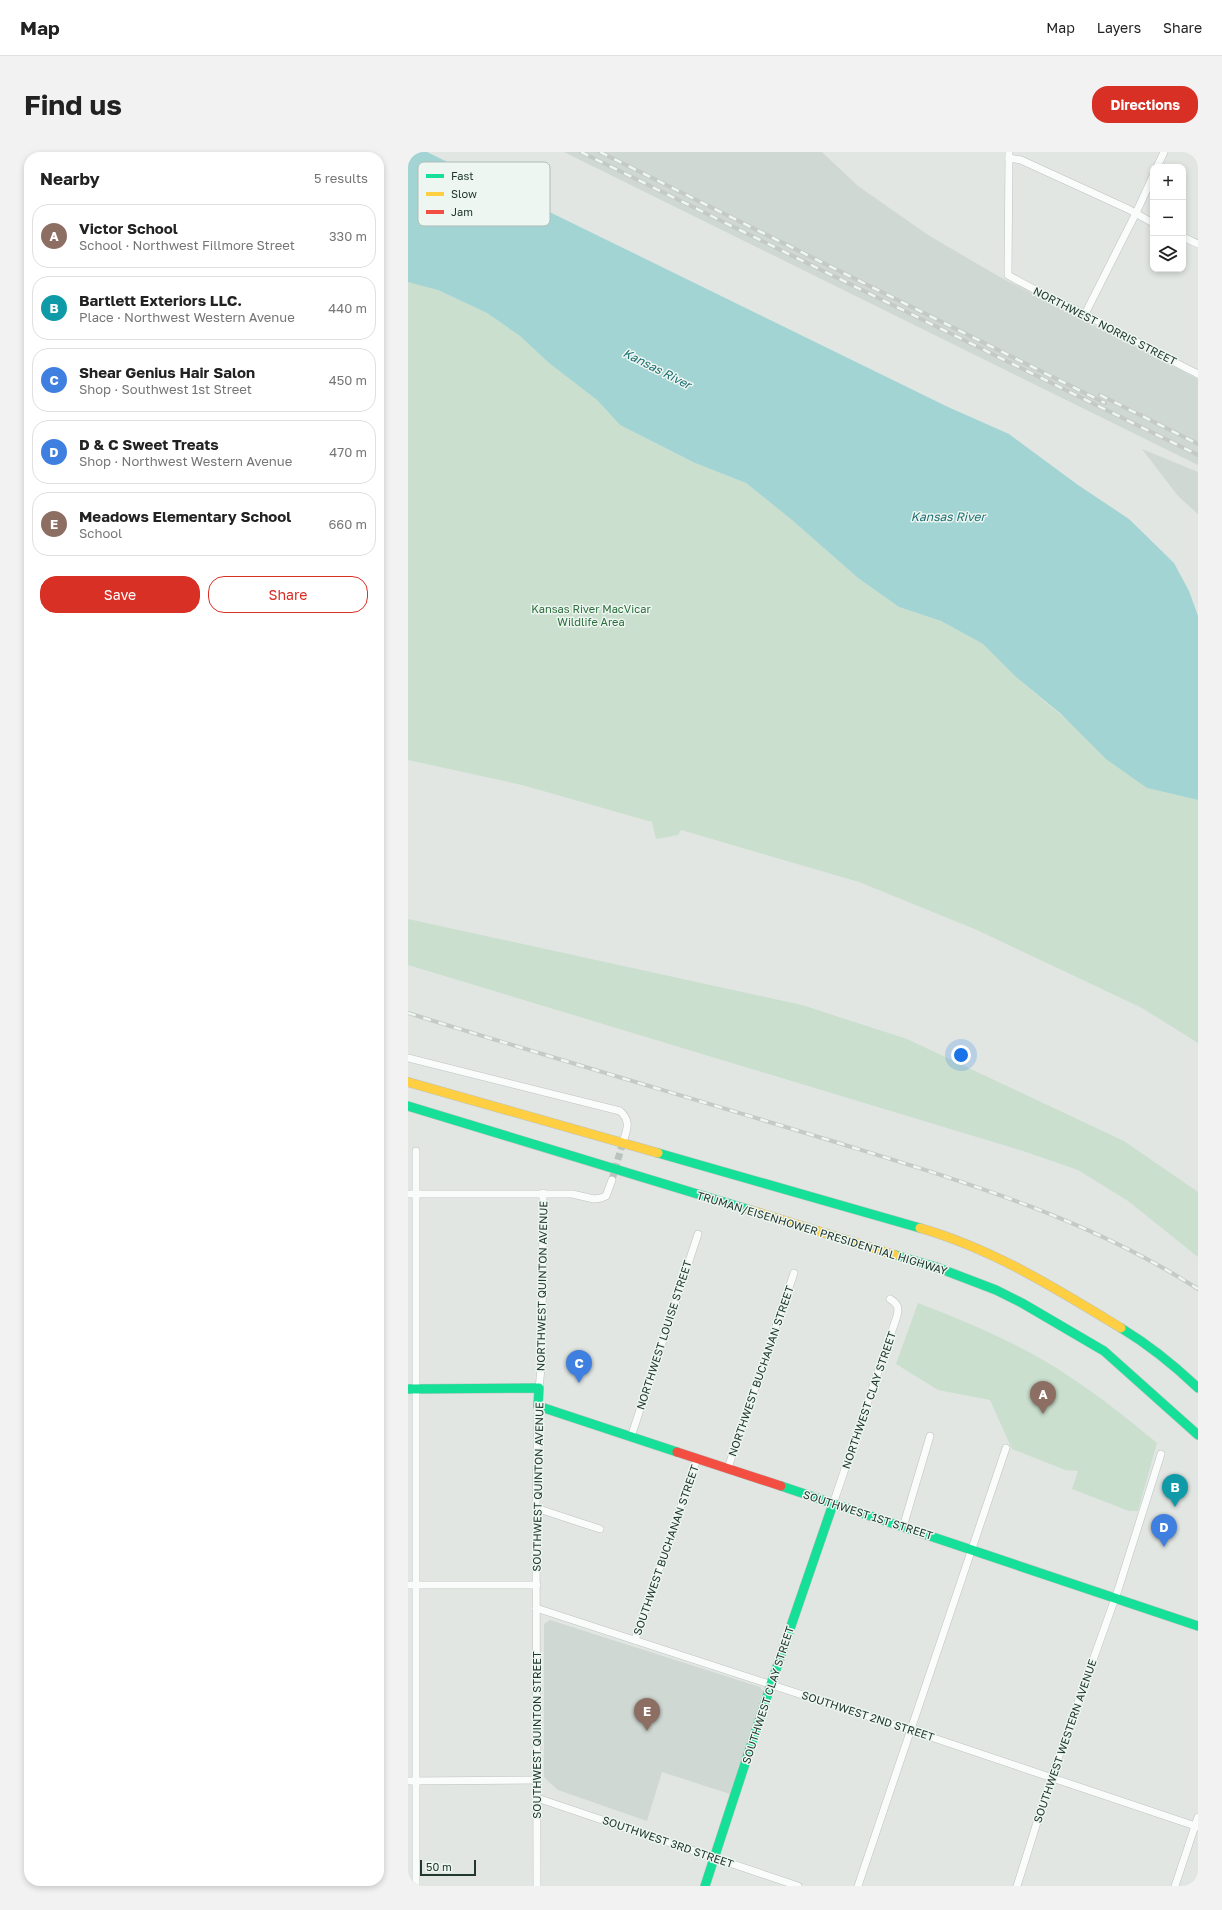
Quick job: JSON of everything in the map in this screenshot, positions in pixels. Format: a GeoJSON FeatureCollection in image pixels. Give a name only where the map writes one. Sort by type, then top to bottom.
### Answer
{"type":"FeatureCollection","features":[{"type":"Feature","properties":{"kind":"main road"},"geometry":{"type":"LineString","coordinates":[[408,1082],[924,1229],[974,1247],[1040,1279],[1144,1342],[1173,1364],[1198,1388]]}},
{"type":"Feature","properties":{"kind":"main road","name":"TRUMAN/EISENHOWER PRESIDENTIAL HIGHWAY"},"geometry":{"type":"LineString","coordinates":[[408,1106],[936,1267],[989,1287],[1022,1303],[1104,1351],[1164,1402],[1198,1435]]}},
{"type":"Feature","properties":{"kind":"main road"},"geometry":{"type":"LineString","coordinates":[[412,1389],[539,1388]]}},
{"type":"Feature","properties":{"kind":"main road","name":"SOUTHWEST QUINTON AVENUE"},"geometry":{"type":"LineString","coordinates":[[538,1406],[539,1388]]}},
{"type":"Feature","properties":{"kind":"main road","name":"SOUTHWEST 1ST STREET"},"geometry":{"type":"LineString","coordinates":[[538,1406],[728,1468],[1198,1626]]}},
{"type":"Feature","properties":{"kind":"main road","name":"SOUTHWEST CLAY STREET"},"geometry":{"type":"LineString","coordinates":[[705,1886],[771,1684],[833,1504]]}},
{"type":"Feature","properties":{"kind":"street"},"geometry":{"type":"LineString","coordinates":[[1158,164],[1164,152]]}},
{"type":"Feature","properties":{"kind":"street"},"geometry":{"type":"LineString","coordinates":[[1009,155],[1136,213],[1150,221]]}},
{"type":"Feature","properties":{"kind":"street","name":"NORTHWEST NORRIS STREET"},"geometry":{"type":"LineString","coordinates":[[1009,155],[1008,275],[1024,285],[1085,314],[1155,353],[1198,374]]}},
{"type":"Feature","properties":{"kind":"street"},"geometry":{"type":"LineString","coordinates":[[1085,314],[1150,183]]}},
{"type":"Feature","properties":{"kind":"street"},"geometry":{"type":"LineString","coordinates":[[1186,238],[1198,244]]}},
{"type":"Feature","properties":{"kind":"street"},"geometry":{"type":"LineString","coordinates":[[408,1058],[620,1111],[625,1116],[628,1125],[624,1138]]}},
{"type":"Feature","properties":{"kind":"street"},"geometry":{"type":"LineString","coordinates":[[416,1151],[412,1389],[417,1585],[416,1886]]}},
{"type":"Feature","properties":{"kind":"street","name":"NORTHWEST QUINTON AVENUE"},"geometry":{"type":"LineString","coordinates":[[539,1388],[542,1359],[543,1194],[578,1195],[598,1200],[606,1196],[612,1180]]}},
{"type":"Feature","properties":{"kind":"street"},"geometry":{"type":"LineString","coordinates":[[408,1194],[543,1194]]}},
{"type":"Feature","properties":{"kind":"street","name":"NORTHWEST LOUISE STREET"},"geometry":{"type":"LineString","coordinates":[[631,1437],[698,1234]]}},
{"type":"Feature","properties":{"kind":"street","name":"NORTHWEST BUCHANAN STREET"},"geometry":{"type":"LineString","coordinates":[[728,1468],[794,1273]]}},
{"type":"Feature","properties":{"kind":"street","name":"NORTHWEST CLAY STREET"},"geometry":{"type":"LineString","coordinates":[[833,1504],[897,1316],[897,1303],[890,1299]]}},
{"type":"Feature","properties":{"kind":"street","name":"SOUTHWEST QUINTON AVENUE"},"geometry":{"type":"LineString","coordinates":[[537,1585],[536,1508],[538,1406]]}},
{"type":"Feature","properties":{"kind":"street"},"geometry":{"type":"LineString","coordinates":[[903,1527],[930,1436]]}},
{"type":"Feature","properties":{"kind":"street"},"geometry":{"type":"LineString","coordinates":[[858,1886],[1006,1448]]}},
{"type":"Feature","properties":{"kind":"street","name":"SOUTHWEST WESTERN AVENUE"},"geometry":{"type":"LineString","coordinates":[[1017,1886],[1051,1778],[1114,1597],[1161,1454]]}},
{"type":"Feature","properties":{"kind":"street","name":"SOUTHWEST BUCHANAN STREET"},"geometry":{"type":"LineString","coordinates":[[635,1640],[697,1459]]}},
{"type":"Feature","properties":{"kind":"street"},"geometry":{"type":"LineString","coordinates":[[536,1508],[600,1529]]}},
{"type":"Feature","properties":{"kind":"street"},"geometry":{"type":"LineString","coordinates":[[408,1585],[537,1585]]}},
{"type":"Feature","properties":{"kind":"street","name":"SOUTHWEST QUINTON STREET"},"geometry":{"type":"LineString","coordinates":[[537,1585],[537,1886]]}},
{"type":"Feature","properties":{"kind":"street","name":"SOUTHWEST 2ND STREET"},"geometry":{"type":"LineString","coordinates":[[536,1608],[910,1730],[1196,1827]]}},
{"type":"Feature","properties":{"kind":"street"},"geometry":{"type":"LineString","coordinates":[[408,1781],[538,1780]]}},
{"type":"Feature","properties":{"kind":"street","name":"SOUTHWEST 3RD STREET"},"geometry":{"type":"LineString","coordinates":[[537,1798],[798,1886]]}},
{"type":"Feature","properties":{"kind":"street"},"geometry":{"type":"LineString","coordinates":[[1175,1886],[1196,1827],[1198,1817]]}},
{"type":"Feature","properties":{"kind":"shaded area"},"geometry":{"type":"Polygon","coordinates":[[[564,152],[822,152],[858,186],[928,235],[998,276],[1198,379],[1198,465],[564,152]]]}},
{"type":"Feature","properties":{"kind":"shaded area"},"geometry":{"type":"Polygon","coordinates":[[[1142,449],[1198,472],[1198,514],[1178,496],[1142,449]]]}},
{"type":"Feature","properties":{"kind":"shaded area"},"geometry":{"type":"Polygon","coordinates":[[[550,1620],[760,1687],[763,1691],[730,1794],[662,1772],[647,1821],[558,1790],[550,1783],[544,1777],[544,1624],[550,1620]]]}},
{"type":"Feature","properties":{"kind":"green space","name":"Kansas River MacVicar Wildlife Area"},"geometry":{"type":"Polygon","coordinates":[[[408,281],[438,290],[487,313],[520,336],[549,363],[597,400],[620,425],[695,463],[746,483],[792,520],[858,578],[899,607],[941,621],[983,644],[1016,677],[1147,788],[1198,800],[1198,1043],[1142,1008],[977,930],[859,882],[681,830],[678,835],[656,839],[652,822],[522,785],[408,760],[408,281]]]}},
{"type":"Feature","properties":{"kind":"green space"},"geometry":{"type":"Polygon","coordinates":[[[408,919],[802,1005],[907,1039],[1124,1141],[1198,1192],[1198,1257],[1128,1201],[1078,1170],[1023,1151],[408,965],[408,919]]]}},
{"type":"Feature","properties":{"kind":"green space"},"geometry":{"type":"Polygon","coordinates":[[[918,1303],[957,1318],[996,1336],[1052,1365],[1104,1401],[1157,1443],[1138,1511],[1129,1511],[1072,1489],[1078,1471],[1065,1470],[1012,1449],[990,1400],[938,1390],[896,1364],[918,1303]]]}},
{"type":"Feature","properties":{"kind":"water","name":"Kansas River"},"geometry":{"type":"Polygon","coordinates":[[[408,152],[427,152],[447,162],[418,162],[418,226],[550,226],[550,212],[948,407],[1009,434],[1078,485],[1129,519],[1174,563],[1189,591],[1198,616],[1198,800],[1147,788],[1106,759],[1061,714],[1016,677],[983,644],[941,621],[899,607],[858,578],[792,520],[746,483],[695,463],[620,425],[597,400],[549,363],[520,336],[487,313],[438,290],[408,282],[408,152]]]}},
{"type":"Feature","properties":{"kind":"tunnel"},"geometry":{"type":"LineString","coordinates":[[612,1180],[623,1142]]}},
{"type":"Feature","properties":{"kind":"railway"},"geometry":{"type":"LineString","coordinates":[[581,152],[1198,455]]}},
{"type":"Feature","properties":{"kind":"railway"},"geometry":{"type":"LineString","coordinates":[[600,152],[1105,403]]}},
{"type":"Feature","properties":{"kind":"railway"},"geometry":{"type":"LineString","coordinates":[[1100,395],[1198,444]]}},
{"type":"Feature","properties":{"kind":"railway"},"geometry":{"type":"LineString","coordinates":[[408,1013],[927,1170],[974,1186],[1066,1221],[1111,1241],[1198,1289]]}},
{"type":"Feature","properties":{"kind":"traffic: fast"},"geometry":{"type":"LineString","coordinates":[[408,1106],[750,1210]]}},
{"type":"Feature","properties":{"kind":"traffic: fast"},"geometry":{"type":"LineString","coordinates":[[658,1153],[920,1228]]}},
{"type":"Feature","properties":{"kind":"traffic: fast"},"geometry":{"type":"LineString","coordinates":[[895,1255],[936,1267],[996,1290],[1022,1303],[1104,1351],[1198,1435]]}},
{"type":"Feature","properties":{"kind":"traffic: fast"},"geometry":{"type":"LineString","coordinates":[[1121,1328],[1161,1356],[1198,1388]]}},
{"type":"Feature","properties":{"kind":"traffic: fast"},"geometry":{"type":"LineString","coordinates":[[408,1389],[539,1388],[538,1406],[677,1452]]}},
{"type":"Feature","properties":{"kind":"traffic: fast"},"geometry":{"type":"LineString","coordinates":[[781,1486],[1198,1626]]}},
{"type":"Feature","properties":{"kind":"traffic: fast"},"geometry":{"type":"LineString","coordinates":[[705,1886],[771,1684],[833,1504]]}},
{"type":"Feature","properties":{"kind":"traffic: slow"},"geometry":{"type":"LineString","coordinates":[[408,1082],[658,1153]]}},
{"type":"Feature","properties":{"kind":"traffic: slow"},"geometry":{"type":"LineString","coordinates":[[750,1210],[895,1255]]}},
{"type":"Feature","properties":{"kind":"traffic: slow"},"geometry":{"type":"LineString","coordinates":[[920,1228],[973,1247],[1024,1271],[1121,1328]]}},
{"type":"Feature","properties":{"kind":"traffic: jam"},"geometry":{"type":"LineString","coordinates":[[677,1452],[781,1486]]}},
{"type":"Feature","properties":{"kind":"place","name":"Shear Genius Hair Salon"},"geometry":{"type":"Point","coordinates":[579,1383]}},
{"type":"Feature","properties":{"kind":"place","name":"Victor School"},"geometry":{"type":"Point","coordinates":[1043,1414]}},
{"type":"Feature","properties":{"kind":"place","name":"Bartlett Exteriors LLC."},"geometry":{"type":"Point","coordinates":[1175,1507]}},
{"type":"Feature","properties":{"kind":"place","name":"D & C Sweet Treats"},"geometry":{"type":"Point","coordinates":[1164,1547]}},
{"type":"Feature","properties":{"kind":"place","name":"Meadows Elementary School"},"geometry":{"type":"Point","coordinates":[647,1731]}}]}
